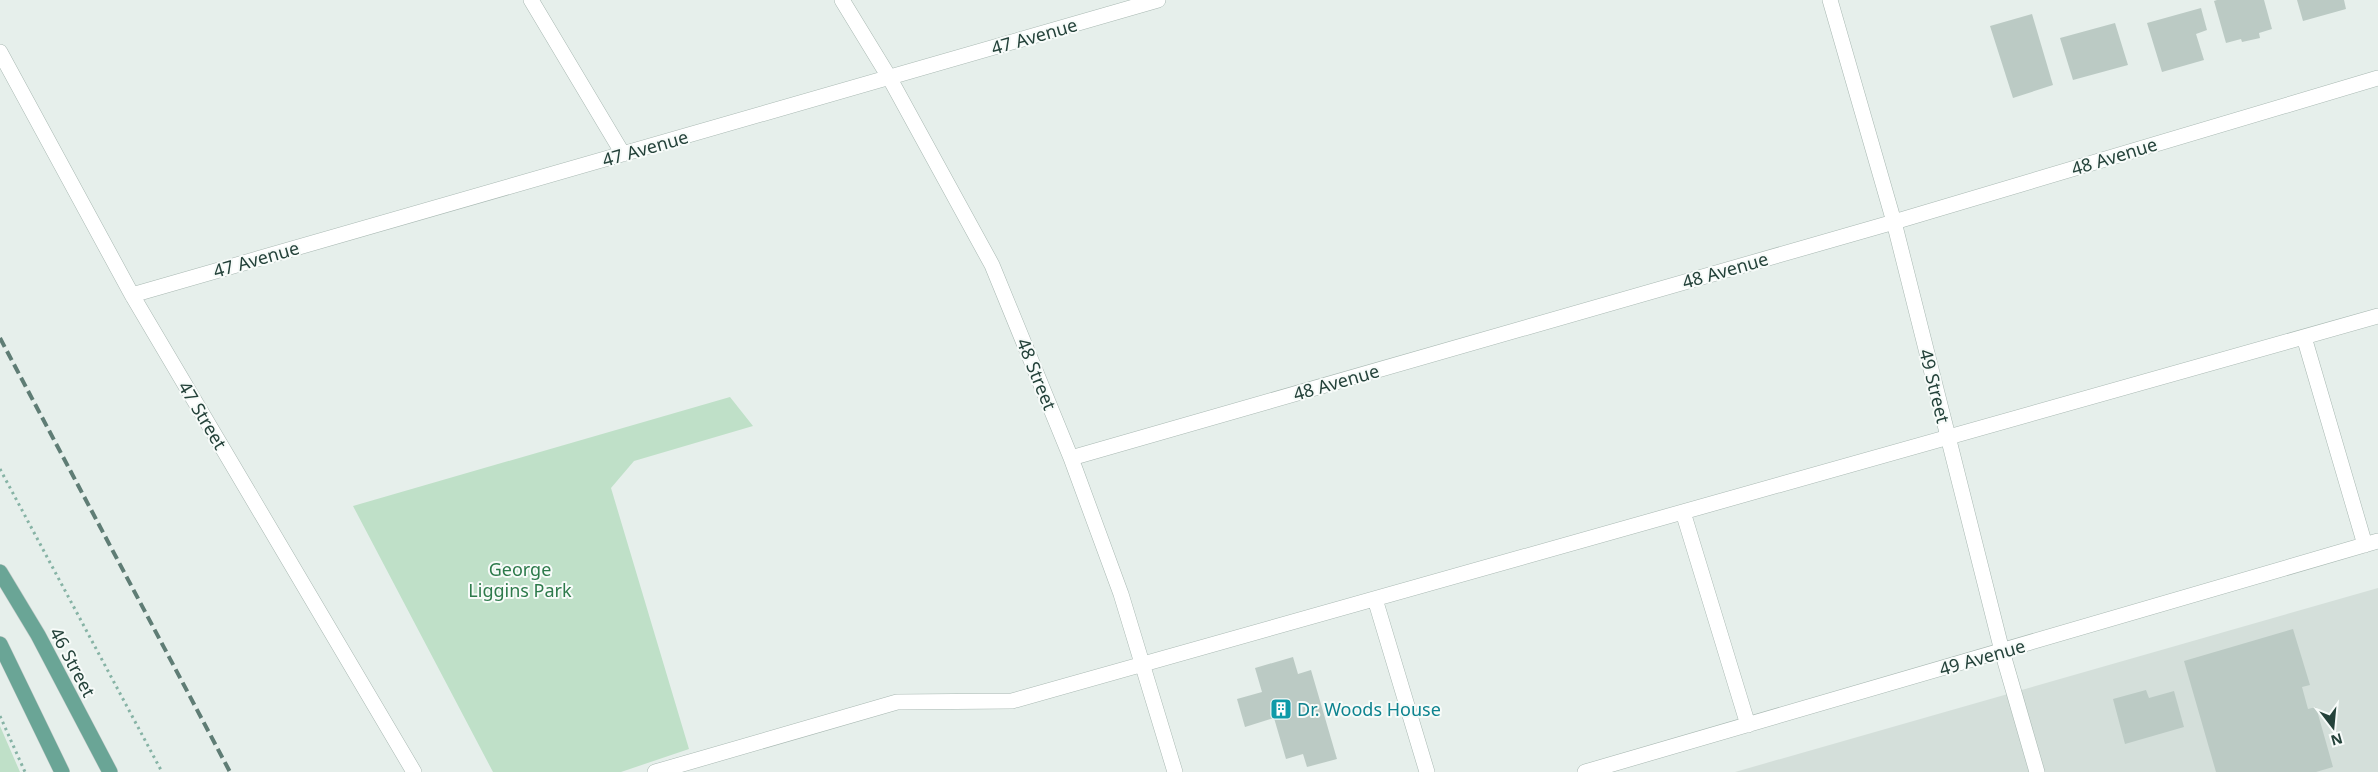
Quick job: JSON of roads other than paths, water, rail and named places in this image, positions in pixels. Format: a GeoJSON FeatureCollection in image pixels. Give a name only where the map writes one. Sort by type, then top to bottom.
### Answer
{"type":"FeatureCollection","features":[{"type":"Feature","properties":{"kind":"main road","name":"46 Street"},"geometry":{"type":"LineString","coordinates":[[0,572],[38,635],[110,772]]}},
{"type":"Feature","properties":{"kind":"main road"},"geometry":{"type":"LineString","coordinates":[[0,644],[62,772]]}},
{"type":"Feature","properties":{"kind":"street"},"geometry":{"type":"LineString","coordinates":[[531,0],[623,154]]}},
{"type":"Feature","properties":{"kind":"street","name":"48 Street"},"geometry":{"type":"LineString","coordinates":[[842,0],[890,77],[992,264],[1071,458],[1121,594],[1175,772]]}},
{"type":"Feature","properties":{"kind":"street","name":"47 Avenue"},"geometry":{"type":"LineString","coordinates":[[132,295],[1158,0]]}},
{"type":"Feature","properties":{"kind":"street","name":"49 Street"},"geometry":{"type":"LineString","coordinates":[[1830,0],[1894,222],[2002,651],[2037,772]]}},
{"type":"Feature","properties":{"kind":"street","name":"47 Street"},"geometry":{"type":"LineString","coordinates":[[0,52],[132,295],[414,772]]}},
{"type":"Feature","properties":{"kind":"street","name":"48 Avenue"},"geometry":{"type":"LineString","coordinates":[[1071,458],[1894,222],[2378,78]]}},
{"type":"Feature","properties":{"kind":"street"},"geometry":{"type":"LineString","coordinates":[[655,772],[897,702],[1012,701],[2378,316]]}},
{"type":"Feature","properties":{"kind":"street"},"geometry":{"type":"LineString","coordinates":[[2304,337],[2371,543]]}},
{"type":"Feature","properties":{"kind":"street"},"geometry":{"type":"LineString","coordinates":[[1683,512],[1748,725]]}},
{"type":"Feature","properties":{"kind":"street","name":"49 Avenue"},"geometry":{"type":"LineString","coordinates":[[1585,772],[2371,543]]}},
{"type":"Feature","properties":{"kind":"street"},"geometry":{"type":"LineString","coordinates":[[1375,599],[1427,772]]}},
{"type":"Feature","properties":{"kind":"railway"},"geometry":{"type":"LineString","coordinates":[[0,338],[230,772]]}},
{"type":"Feature","properties":{"kind":"place","name":"Dr. Woods House"},"geometry":{"type":"Point","coordinates":[1281,709]}},
{"type":"Feature","properties":{"kind":"park label","name":"George Liggins Park"},"geometry":{"type":"Point","coordinates":[520,579]}}]}
